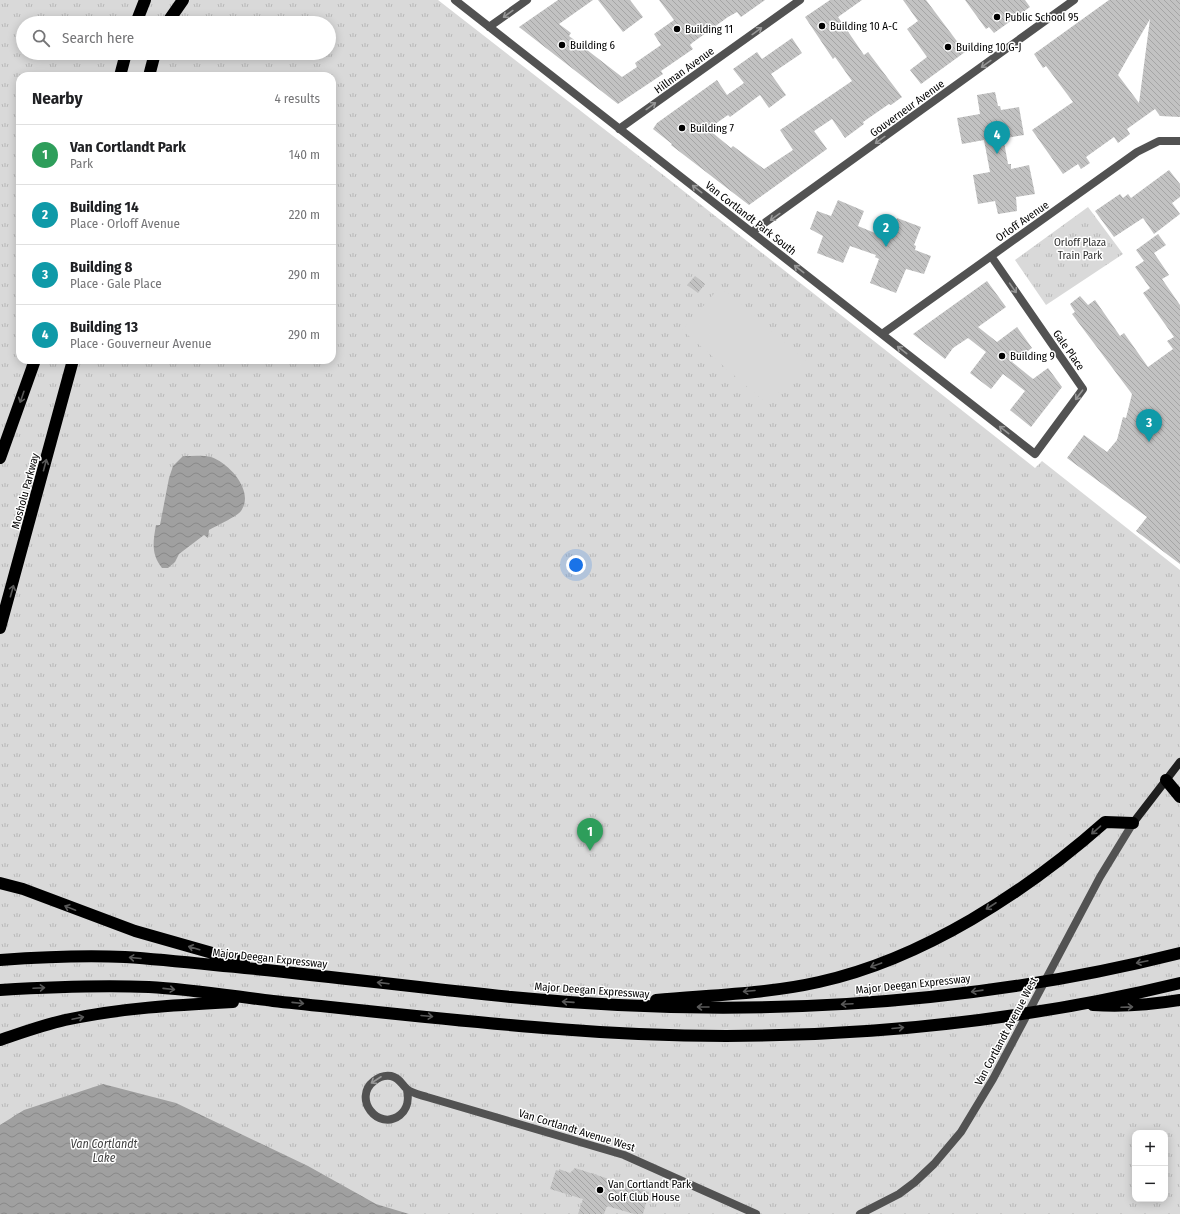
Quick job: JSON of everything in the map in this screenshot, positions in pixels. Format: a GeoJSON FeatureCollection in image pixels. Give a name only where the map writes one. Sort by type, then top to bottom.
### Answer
{"type":"FeatureCollection","features":[{"type":"Feature","properties":{"kind":"highway"},"geometry":{"type":"LineString","coordinates":[[137,16],[138,0]]}},
{"type":"Feature","properties":{"kind":"highway"},"geometry":{"type":"LineString","coordinates":[[139,16],[145,0]]}},
{"type":"Feature","properties":{"kind":"highway"},"geometry":{"type":"LineString","coordinates":[[168,16],[173,0]]}},
{"type":"Feature","properties":{"kind":"highway"},"geometry":{"type":"LineString","coordinates":[[171,16],[183,0]]}},
{"type":"Feature","properties":{"kind":"highway"},"geometry":{"type":"LineString","coordinates":[[121,72],[124,60]]}},
{"type":"Feature","properties":{"kind":"highway"},"geometry":{"type":"LineString","coordinates":[[150,72],[153,60]]}},
{"type":"Feature","properties":{"kind":"highway"},"geometry":{"type":"LineString","coordinates":[[0,458],[34,364]]}},
{"type":"Feature","properties":{"kind":"highway","name":"Mosholu Parkway"},"geometry":{"type":"LineString","coordinates":[[0,628],[15,578],[72,364]]}},
{"type":"Feature","properties":{"kind":"highway"},"geometry":{"type":"LineString","coordinates":[[1166,780],[1180,797]]}},
{"type":"Feature","properties":{"kind":"highway"},"geometry":{"type":"LineString","coordinates":[[607,1005],[796,986],[864,970],[913,950],[969,920],[1073,850],[1105,822],[1132,823]]}},
{"type":"Feature","properties":{"kind":"highway"},"geometry":{"type":"LineString","coordinates":[[0,883],[23,889],[135,931],[272,970]]}},
{"type":"Feature","properties":{"kind":"highway","name":"Major Deegan Expressway"},"geometry":{"type":"LineString","coordinates":[[0,960],[25,958],[124,957],[272,970],[510,997],[607,1005],[697,1007],[801,1006],[918,998],[1024,984],[1180,954]]}},
{"type":"Feature","properties":{"kind":"highway"},"geometry":{"type":"LineString","coordinates":[[0,990],[78,986],[151,987],[559,1029],[706,1036],[852,1032],[1008,1015],[1074,1004],[1180,983]]}},
{"type":"Feature","properties":{"kind":"highway"},"geometry":{"type":"LineString","coordinates":[[0,1040],[64,1020],[115,1011],[170,1005],[268,1000]]}},
{"type":"Feature","properties":{"kind":"highway"},"geometry":{"type":"LineString","coordinates":[[1074,1004],[1121,1007],[1146,1006],[1180,1000]]}},
{"type":"Feature","properties":{"kind":"main road"},"geometry":{"type":"LineString","coordinates":[[1132,823],[1180,762]]}},
{"type":"Feature","properties":{"kind":"street","name":"Van Cortlandt Park South"},"geometry":{"type":"LineString","coordinates":[[455,0],[1035,454]]}},
{"type":"Feature","properties":{"kind":"street"},"geometry":{"type":"LineString","coordinates":[[489,27],[527,0]]}},
{"type":"Feature","properties":{"kind":"street","name":"Hillman Avenue"},"geometry":{"type":"LineString","coordinates":[[619,129],[800,0]]}},
{"type":"Feature","properties":{"kind":"street","name":"Gouverneur Avenue"},"geometry":{"type":"LineString","coordinates":[[752,232],[1074,0]]}},
{"type":"Feature","properties":{"kind":"street","name":"Orloff Avenue"},"geometry":{"type":"LineString","coordinates":[[882,334],[1146,147],[1159,141],[1180,142]]}},
{"type":"Feature","properties":{"kind":"street","name":"Gale Place"},"geometry":{"type":"LineString","coordinates":[[991,256],[1083,389],[1035,454]]}},
{"type":"Feature","properties":{"kind":"street","name":"Van Cortlandt Avenue West"},"geometry":{"type":"LineString","coordinates":[[860,1214],[899,1194],[915,1182],[934,1164],[961,1132],[993,1079],[1100,877],[1132,823]]}},
{"type":"Feature","properties":{"kind":"street","name":"Van Cortlandt Avenue West"},"geometry":{"type":"LineString","coordinates":[[408,1090],[409,1098],[407,1105],[403,1112],[397,1117],[381,1119],[376,1116],[367,1106],[365,1096],[367,1088],[377,1078],[390,1076],[397,1078],[408,1090],[458,1107],[530,1126],[624,1155],[756,1214]]}},
{"type":"Feature","properties":{"kind":"green space"},"geometry":{"type":"Polygon","coordinates":[[[0,0],[438,0],[662,174],[1035,468],[1042,461],[1180,570],[1180,1214],[0,1214],[0,0]]]}},
{"type":"Feature","properties":{"kind":"green space","name":"Orloff Plaza Train Park"},"geometry":{"type":"Polygon","coordinates":[[[1088,207],[1123,254],[1046,305],[1015,260],[1088,207]]]}},
{"type":"Feature","properties":{"kind":"green space"},"geometry":{"type":"Polygon","coordinates":[[[720,287],[806,360],[768,405],[682,330],[720,287]]]}},
{"type":"Feature","properties":{"kind":"water"},"geometry":{"type":"Polygon","coordinates":[[[183,456],[211,457],[225,465],[232,471],[242,487],[245,495],[244,503],[241,511],[231,519],[209,530],[208,538],[204,535],[179,554],[175,562],[168,568],[162,568],[154,553],[156,525],[160,525],[169,478],[173,466],[183,456]]]}},
{"type":"Feature","properties":{"kind":"water","name":"Van Cortlandt Lake"},"geometry":{"type":"Polygon","coordinates":[[[103,1084],[176,1103],[308,1166],[376,1204],[409,1214],[0,1214],[0,1125],[24,1110],[103,1084]]]}},
{"type":"Feature","properties":{"kind":"building"},"geometry":{"type":"Polygon","coordinates":[[[558,0],[593,0],[559,24],[571,33],[569,36],[622,77],[637,67],[635,63],[661,45],[654,34],[674,20],[659,0],[765,0],[741,17],[737,12],[728,17],[692,43],[690,45],[693,49],[661,71],[663,74],[618,104],[519,27],[558,0]]]}},
{"type":"Feature","properties":{"kind":"building"},"geometry":{"type":"Polygon","coordinates":[[[598,0],[630,0],[643,17],[623,32],[598,0]]]}},
{"type":"Feature","properties":{"kind":"building","name":"Building 7"},"geometry":{"type":"Polygon","coordinates":[[[830,0],[862,0],[838,17],[864,55],[868,52],[902,97],[863,122],[864,124],[845,138],[832,119],[814,131],[827,149],[749,205],[671,145],[672,144],[653,129],[657,123],[717,80],[727,95],[744,83],[733,69],[757,52],[762,59],[792,38],[802,53],[771,74],[786,95],[769,108],[760,95],[730,117],[728,115],[708,129],[731,148],[733,146],[764,169],[793,150],[780,130],[852,81],[835,57],[833,59],[805,17],[830,0]]]}},
{"type":"Feature","properties":{"kind":"building","name":"Building 10 G-J"},"geometry":{"type":"Polygon","coordinates":[[[903,0],[926,0],[965,52],[921,84],[910,70],[927,57],[907,29],[918,21],[903,0]]]}},
{"type":"Feature","properties":{"kind":"building","name":"Public School 95"},"geometry":{"type":"Polygon","coordinates":[[[965,0],[1025,0],[1030,7],[994,33],[989,27],[986,29],[965,0]]]}},
{"type":"Feature","properties":{"kind":"building"},"geometry":{"type":"Polygon","coordinates":[[[1109,0],[1180,0],[1180,117],[1160,116],[1155,109],[1127,129],[1130,134],[1118,143],[1114,137],[1086,157],[1090,163],[1081,169],[1078,164],[1063,174],[1032,130],[1073,102],[1046,66],[1043,68],[1034,54],[1109,0]],[[1150,19],[1118,75],[1139,103],[1150,19]]]}},
{"type":"Feature","properties":{"kind":"building"},"geometry":{"type":"Polygon","coordinates":[[[995,92],[998,106],[1000,106],[1001,110],[1019,107],[1024,135],[1006,138],[1006,142],[1004,142],[1008,164],[1011,164],[1011,169],[1029,165],[1035,194],[1016,197],[1017,211],[998,214],[995,201],[978,204],[973,175],[990,172],[984,140],[962,144],[957,118],[980,114],[977,95],[995,92]]]}},
{"type":"Feature","properties":{"kind":"building"},"geometry":{"type":"Polygon","coordinates":[[[1169,170],[1180,184],[1180,197],[1172,203],[1180,214],[1154,234],[1143,218],[1114,237],[1095,211],[1120,194],[1123,198],[1128,194],[1131,198],[1169,170]]]}},
{"type":"Feature","properties":{"kind":"building"},"geometry":{"type":"Polygon","coordinates":[[[838,200],[864,211],[858,226],[887,238],[888,234],[890,235],[897,218],[921,227],[914,245],[916,246],[915,250],[931,256],[924,274],[906,269],[896,293],[870,283],[879,259],[875,257],[876,255],[850,246],[843,263],[817,253],[823,236],[810,229],[817,211],[831,216],[838,200]]]}},
{"type":"Feature","properties":{"kind":"building"},"geometry":{"type":"Polygon","coordinates":[[[1158,234],[1166,245],[1154,253],[1169,275],[1162,279],[1180,305],[1180,564],[1136,531],[1147,517],[1067,458],[1084,435],[1107,452],[1117,440],[1123,417],[1126,418],[1132,394],[1072,314],[1075,312],[1070,304],[1080,296],[1088,305],[1095,300],[1120,336],[1124,333],[1148,367],[1173,349],[1167,341],[1174,337],[1143,293],[1150,288],[1135,267],[1144,261],[1136,250],[1158,234]]]}},
{"type":"Feature","properties":{"kind":"building"},"geometry":{"type":"Polygon","coordinates":[[[695,276],[705,284],[698,293],[687,285],[695,276]]]}},
{"type":"Feature","properties":{"kind":"building","name":"Building 9"},"geometry":{"type":"Polygon","coordinates":[[[987,281],[1006,307],[978,327],[997,342],[1017,327],[1032,348],[1012,362],[1033,379],[1048,368],[1062,387],[1031,427],[1010,410],[1025,391],[1003,374],[991,389],[970,373],[986,352],[968,338],[953,348],[945,359],[913,334],[987,281]]]}},
{"type":"Feature","properties":{"kind":"building","name":"Van Cortlandt Park Golf Club House"},"geometry":{"type":"Polygon","coordinates":[[[575,1168],[649,1192],[643,1214],[634,1214],[607,1206],[604,1214],[578,1214],[583,1199],[550,1189],[556,1170],[559,1171],[559,1169],[570,1173],[575,1168]]]}},
{"type":"Feature","properties":{"kind":"place","name":"Public School 95"},"geometry":{"type":"Point","coordinates":[997,17]}},
{"type":"Feature","properties":{"kind":"place","name":"Building 10 A-C"},"geometry":{"type":"Point","coordinates":[822,26]}},
{"type":"Feature","properties":{"kind":"place","name":"Building 11"},"geometry":{"type":"Point","coordinates":[677,29]}},
{"type":"Feature","properties":{"kind":"place","name":"Building 6"},"geometry":{"type":"Point","coordinates":[562,45]}},
{"type":"Feature","properties":{"kind":"place","name":"Building 10 G-J"},"geometry":{"type":"Point","coordinates":[948,47]}},
{"type":"Feature","properties":{"kind":"place","name":"Building 7"},"geometry":{"type":"Point","coordinates":[682,128]}},
{"type":"Feature","properties":{"kind":"place","name":"Building 13"},"geometry":{"type":"Point","coordinates":[997,154]}},
{"type":"Feature","properties":{"kind":"place","name":"Building 14"},"geometry":{"type":"Point","coordinates":[886,247]}},
{"type":"Feature","properties":{"kind":"place","name":"Building 9"},"geometry":{"type":"Point","coordinates":[1002,356]}},
{"type":"Feature","properties":{"kind":"place","name":"Building 8"},"geometry":{"type":"Point","coordinates":[1149,442]}},
{"type":"Feature","properties":{"kind":"place","name":"Van Cortlandt Park"},"geometry":{"type":"Point","coordinates":[590,851]}},
{"type":"Feature","properties":{"kind":"place","name":"Van Cortlandt Park Golf Club House"},"geometry":{"type":"Point","coordinates":[600,1190]}}]}
